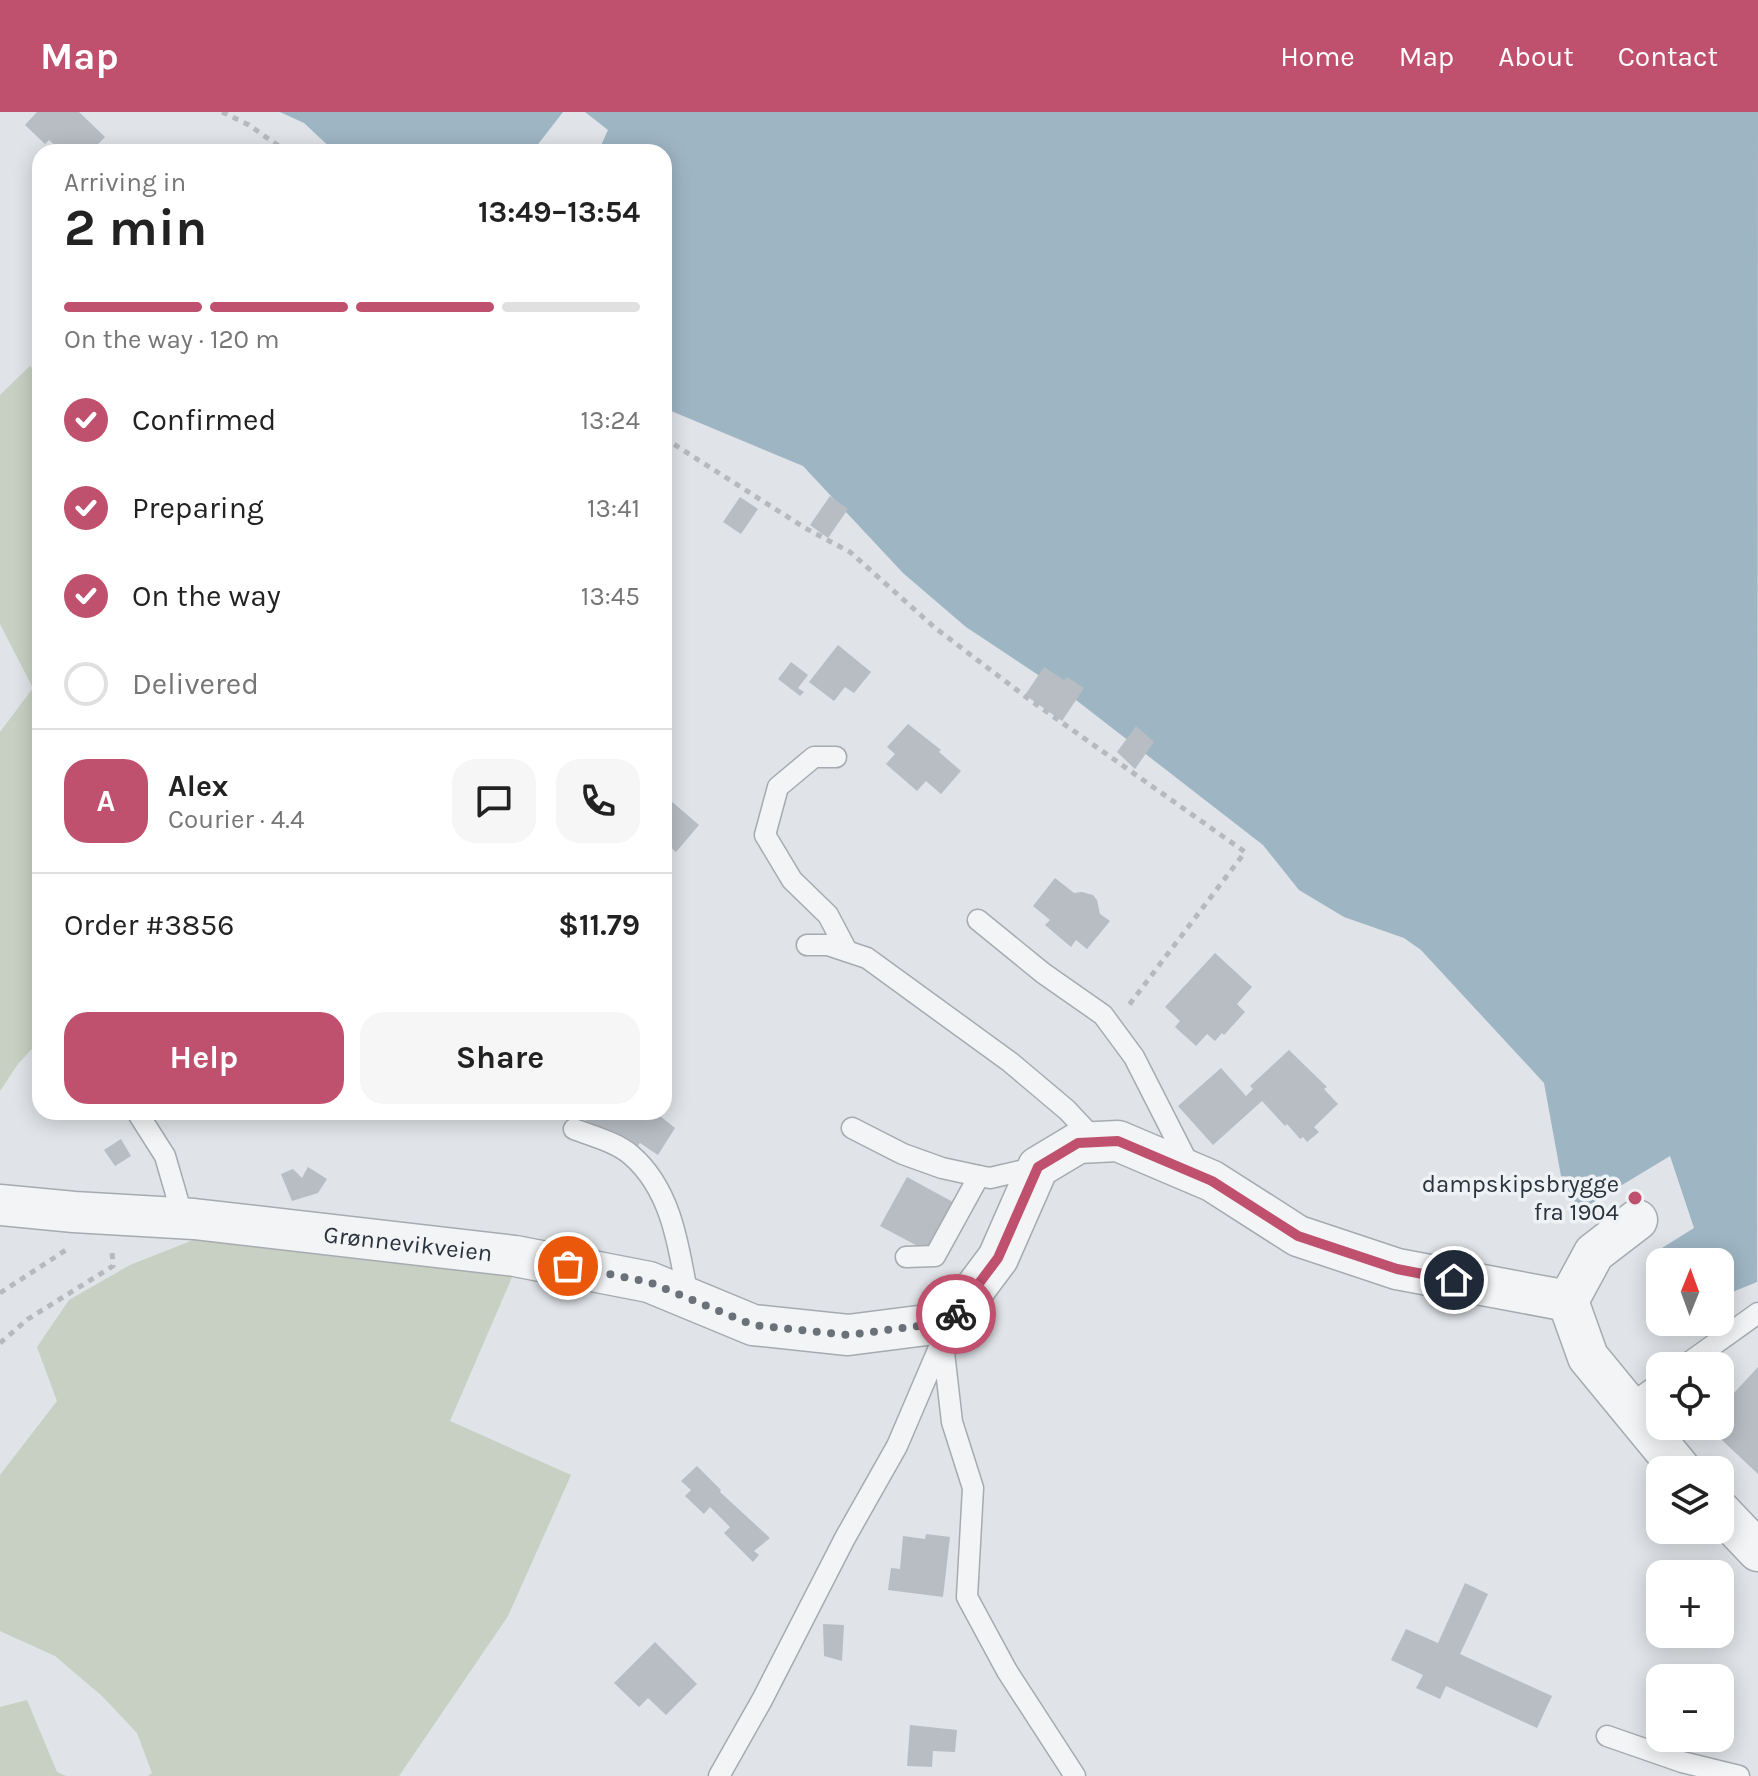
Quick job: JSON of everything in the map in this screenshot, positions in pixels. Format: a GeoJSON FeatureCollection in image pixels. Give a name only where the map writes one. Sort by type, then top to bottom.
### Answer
{"type":"FeatureCollection","features":[{"type":"Feature","properties":{"kind":"street"},"geometry":{"type":"LineString","coordinates":[[947,1331],[998,1258],[1038,1167],[1078,1143],[1097,1142],[1118,1141],[1212,1181],[1298,1236],[1397,1269],[1568,1301]]}},
{"type":"Feature","properties":{"kind":"street","name":"Grønnevikveien"},"geometry":{"type":"LineString","coordinates":[[0,1205],[183,1218],[515,1256],[649,1282],[753,1325],[848,1335],[947,1331]]}},
{"type":"Feature","properties":{"kind":"street"},"geometry":{"type":"LineString","coordinates":[[1637,1220],[1594,1253],[1568,1301],[1588,1357],[1644,1394],[1674,1456]]}},
{"type":"Feature","properties":{"kind":"street"},"geometry":{"type":"LineString","coordinates":[[1734,1526],[1758,1551]]}},
{"type":"Feature","properties":{"kind":"lane"},"geometry":{"type":"LineString","coordinates":[[836,757],[814,757],[778,787],[765,835],[792,880],[828,915],[847,951]]}},
{"type":"Feature","properties":{"kind":"lane"},"geometry":{"type":"LineString","coordinates":[[978,920],[1043,973],[1103,1015],[1134,1057],[1193,1173]]}},
{"type":"Feature","properties":{"kind":"lane"},"geometry":{"type":"LineString","coordinates":[[807,945],[828,945],[867,958],[1010,1062],[1067,1110],[1097,1142]]}},
{"type":"Feature","properties":{"kind":"lane"},"geometry":{"type":"LineString","coordinates":[[142,1120],[165,1156],[183,1218]]}},
{"type":"Feature","properties":{"kind":"lane"},"geometry":{"type":"LineString","coordinates":[[852,1128],[903,1154],[942,1168],[979,1176],[990,1178],[1038,1167]]}},
{"type":"Feature","properties":{"kind":"lane"},"geometry":{"type":"LineString","coordinates":[[574,1129],[631,1155],[660,1191],[678,1239],[688,1298]]}},
{"type":"Feature","properties":{"kind":"lane"},"geometry":{"type":"LineString","coordinates":[[906,1257],[935,1256],[979,1176]]}},
{"type":"Feature","properties":{"kind":"lane"},"geometry":{"type":"LineString","coordinates":[[1704,1352],[1758,1313]]}},
{"type":"Feature","properties":{"kind":"lane"},"geometry":{"type":"LineString","coordinates":[[719,1776],[897,1446],[947,1331]]}},
{"type":"Feature","properties":{"kind":"lane"},"geometry":{"type":"LineString","coordinates":[[947,1331],[952,1422],[973,1488],[967,1597],[1007,1671],[1075,1776]]}},
{"type":"Feature","properties":{"kind":"lane"},"geometry":{"type":"LineString","coordinates":[[1607,1736],[1682,1762],[1739,1776]]}},
{"type":"Feature","properties":{"kind":"path"},"geometry":{"type":"LineString","coordinates":[[222,112],[249,125],[276,144]]}},
{"type":"Feature","properties":{"kind":"path"},"geometry":{"type":"LineString","coordinates":[[672,443],[805,528],[850,552],[934,627],[1006,682],[1245,852],[1135,997],[1114,1030]]}},
{"type":"Feature","properties":{"kind":"path"},"geometry":{"type":"LineString","coordinates":[[0,1293],[122,1215]]}},
{"type":"Feature","properties":{"kind":"path"},"geometry":{"type":"LineString","coordinates":[[0,1343],[28,1319],[113,1266],[111,1239],[122,1215]]}},
{"type":"Feature","properties":{"kind":"green space"},"geometry":{"type":"Polygon","coordinates":[[[30,366],[32,368],[32,686],[0,624],[0,395],[30,366]]]}},
{"type":"Feature","properties":{"kind":"green space"},"geometry":{"type":"Polygon","coordinates":[[[32,689],[32,1049],[0,1091],[0,732],[32,689]]]}},
{"type":"Feature","properties":{"kind":"green space"},"geometry":{"type":"Polygon","coordinates":[[[216,1231],[513,1275],[450,1421],[571,1475],[508,1616],[399,1776],[148,1776],[152,1773],[137,1733],[102,1696],[55,1656],[0,1631],[0,1475],[57,1401],[37,1347],[69,1300],[130,1265],[216,1231]]]}},
{"type":"Feature","properties":{"kind":"green space"},"geometry":{"type":"Polygon","coordinates":[[[27,1700],[57,1772],[66,1776],[0,1776],[0,1707],[27,1700]]]}},
{"type":"Feature","properties":{"kind":"water"},"geometry":{"type":"Polygon","coordinates":[[[280,112],[563,112],[538,144],[326,144],[304,123],[280,112]]]}},
{"type":"Feature","properties":{"kind":"water"},"geometry":{"type":"Polygon","coordinates":[[[585,112],[1758,112],[1757,1282],[1734,1291],[1734,1248],[1662,1248],[1694,1228],[1670,1156],[1579,1211],[1561,1176],[1544,1083],[1421,950],[1404,938],[1344,917],[1299,890],[1263,845],[1076,700],[966,627],[903,573],[803,466],[672,411],[672,144],[602,144],[608,130],[585,112]]]}},
{"type":"Feature","properties":{"kind":"building"},"geometry":{"type":"Polygon","coordinates":[[[37,112],[79,112],[105,137],[98,144],[53,144],[49,140],[45,144],[25,125],[37,112]]]}},
{"type":"Feature","properties":{"kind":"building"},"geometry":{"type":"Polygon","coordinates":[[[830,496],[848,509],[828,538],[810,525],[830,496]]]}},
{"type":"Feature","properties":{"kind":"building"},"geometry":{"type":"Polygon","coordinates":[[[740,497],[758,509],[741,534],[723,522],[740,497]]]}},
{"type":"Feature","properties":{"kind":"building"},"geometry":{"type":"Polygon","coordinates":[[[838,645],[871,672],[854,693],[845,687],[834,701],[809,682],[838,645]]]}},
{"type":"Feature","properties":{"kind":"building"},"geometry":{"type":"Polygon","coordinates":[[[791,662],[808,675],[798,688],[804,692],[800,696],[778,679],[791,662]]]}},
{"type":"Feature","properties":{"kind":"building"},"geometry":{"type":"Polygon","coordinates":[[[1044,667],[1084,688],[1062,721],[1025,695],[1044,667]]]}},
{"type":"Feature","properties":{"kind":"building"},"geometry":{"type":"Polygon","coordinates":[[[908,724],[941,750],[939,752],[961,771],[941,794],[926,781],[917,791],[886,764],[895,754],[887,747],[908,724]]]}},
{"type":"Feature","properties":{"kind":"building"},"geometry":{"type":"Polygon","coordinates":[[[1136,726],[1154,742],[1135,769],[1117,752],[1136,726]]]}},
{"type":"Feature","properties":{"kind":"building"},"geometry":{"type":"Polygon","coordinates":[[[672,802],[699,825],[676,852],[672,848],[672,802]]]}},
{"type":"Feature","properties":{"kind":"building"},"geometry":{"type":"Polygon","coordinates":[[[1055,878],[1074,893],[1093,895],[1100,914],[1110,921],[1087,949],[1076,940],[1071,947],[1045,925],[1050,920],[1033,906],[1055,878]]]}},
{"type":"Feature","properties":{"kind":"building"},"geometry":{"type":"Polygon","coordinates":[[[1215,953],[1252,987],[1237,1004],[1245,1012],[1224,1035],[1222,1033],[1215,1041],[1207,1034],[1196,1046],[1175,1027],[1180,1021],[1165,1007],[1215,953]]]}},
{"type":"Feature","properties":{"kind":"building"},"geometry":{"type":"Polygon","coordinates":[[[1289,1050],[1327,1087],[1324,1089],[1338,1104],[1314,1127],[1319,1132],[1307,1142],[1303,1137],[1300,1139],[1287,1124],[1285,1126],[1262,1101],[1213,1145],[1178,1106],[1221,1068],[1246,1096],[1253,1089],[1250,1086],[1289,1050]]]}},
{"type":"Feature","properties":{"kind":"building"},"geometry":{"type":"Polygon","coordinates":[[[585,1120],[665,1120],[675,1128],[658,1155],[640,1143],[638,1146],[627,1139],[623,1145],[585,1120]]]}},
{"type":"Feature","properties":{"kind":"building"},"geometry":{"type":"Polygon","coordinates":[[[121,1139],[131,1156],[115,1166],[104,1150],[121,1139]]]}},
{"type":"Feature","properties":{"kind":"building"},"geometry":{"type":"Polygon","coordinates":[[[308,1167],[327,1179],[318,1193],[292,1201],[281,1174],[293,1169],[302,1178],[308,1167]]]}},
{"type":"Feature","properties":{"kind":"building"},"geometry":{"type":"Polygon","coordinates":[[[907,1177],[953,1202],[927,1251],[880,1226],[907,1177]]]}},
{"type":"Feature","properties":{"kind":"building"},"geometry":{"type":"Polygon","coordinates":[[[1758,1367],[1758,1474],[1722,1440],[1734,1440],[1734,1393],[1758,1367]]]}},
{"type":"Feature","properties":{"kind":"building"},"geometry":{"type":"Polygon","coordinates":[[[697,1466],[770,1538],[754,1551],[759,1555],[753,1562],[724,1533],[730,1527],[710,1507],[704,1514],[685,1496],[691,1490],[681,1481],[697,1466]]]}},
{"type":"Feature","properties":{"kind":"building"},"geometry":{"type":"Polygon","coordinates":[[[926,1534],[950,1537],[943,1597],[888,1590],[891,1568],[900,1569],[903,1536],[925,1539],[926,1534]]]}},
{"type":"Feature","properties":{"kind":"building"},"geometry":{"type":"Polygon","coordinates":[[[1465,1583],[1488,1594],[1460,1654],[1552,1696],[1537,1728],[1446,1686],[1440,1699],[1416,1688],[1423,1675],[1391,1660],[1406,1629],[1438,1643],[1465,1583]]]}},
{"type":"Feature","properties":{"kind":"building"},"geometry":{"type":"Polygon","coordinates":[[[823,1624],[844,1625],[842,1661],[824,1656],[823,1624]]]}},
{"type":"Feature","properties":{"kind":"building"},"geometry":{"type":"Polygon","coordinates":[[[655,1642],[697,1684],[666,1715],[648,1698],[639,1707],[614,1683],[655,1642]]]}},
{"type":"Feature","properties":{"kind":"building"},"geometry":{"type":"Polygon","coordinates":[[[910,1725],[957,1730],[955,1752],[933,1751],[932,1767],[907,1766],[910,1725]]]}},
{"type":"Feature","properties":{"kind":"way so far"},"geometry":{"type":"LineString","coordinates":[[568,1266],[649,1282],[753,1325],[848,1335],[950,1322],[956,1314]]}},
{"type":"Feature","properties":{"kind":"place","name":"dampskipsbrygge fra 1904"},"geometry":{"type":"Point","coordinates":[1635,1198]}},
{"type":"Feature","properties":{"kind":"route"},"geometry":{"type":"LineString","coordinates":[[956,1314],[998,1258],[1038,1167],[1078,1143],[1118,1141],[1212,1181],[1298,1236],[1397,1269],[1454,1280]]}}]}
